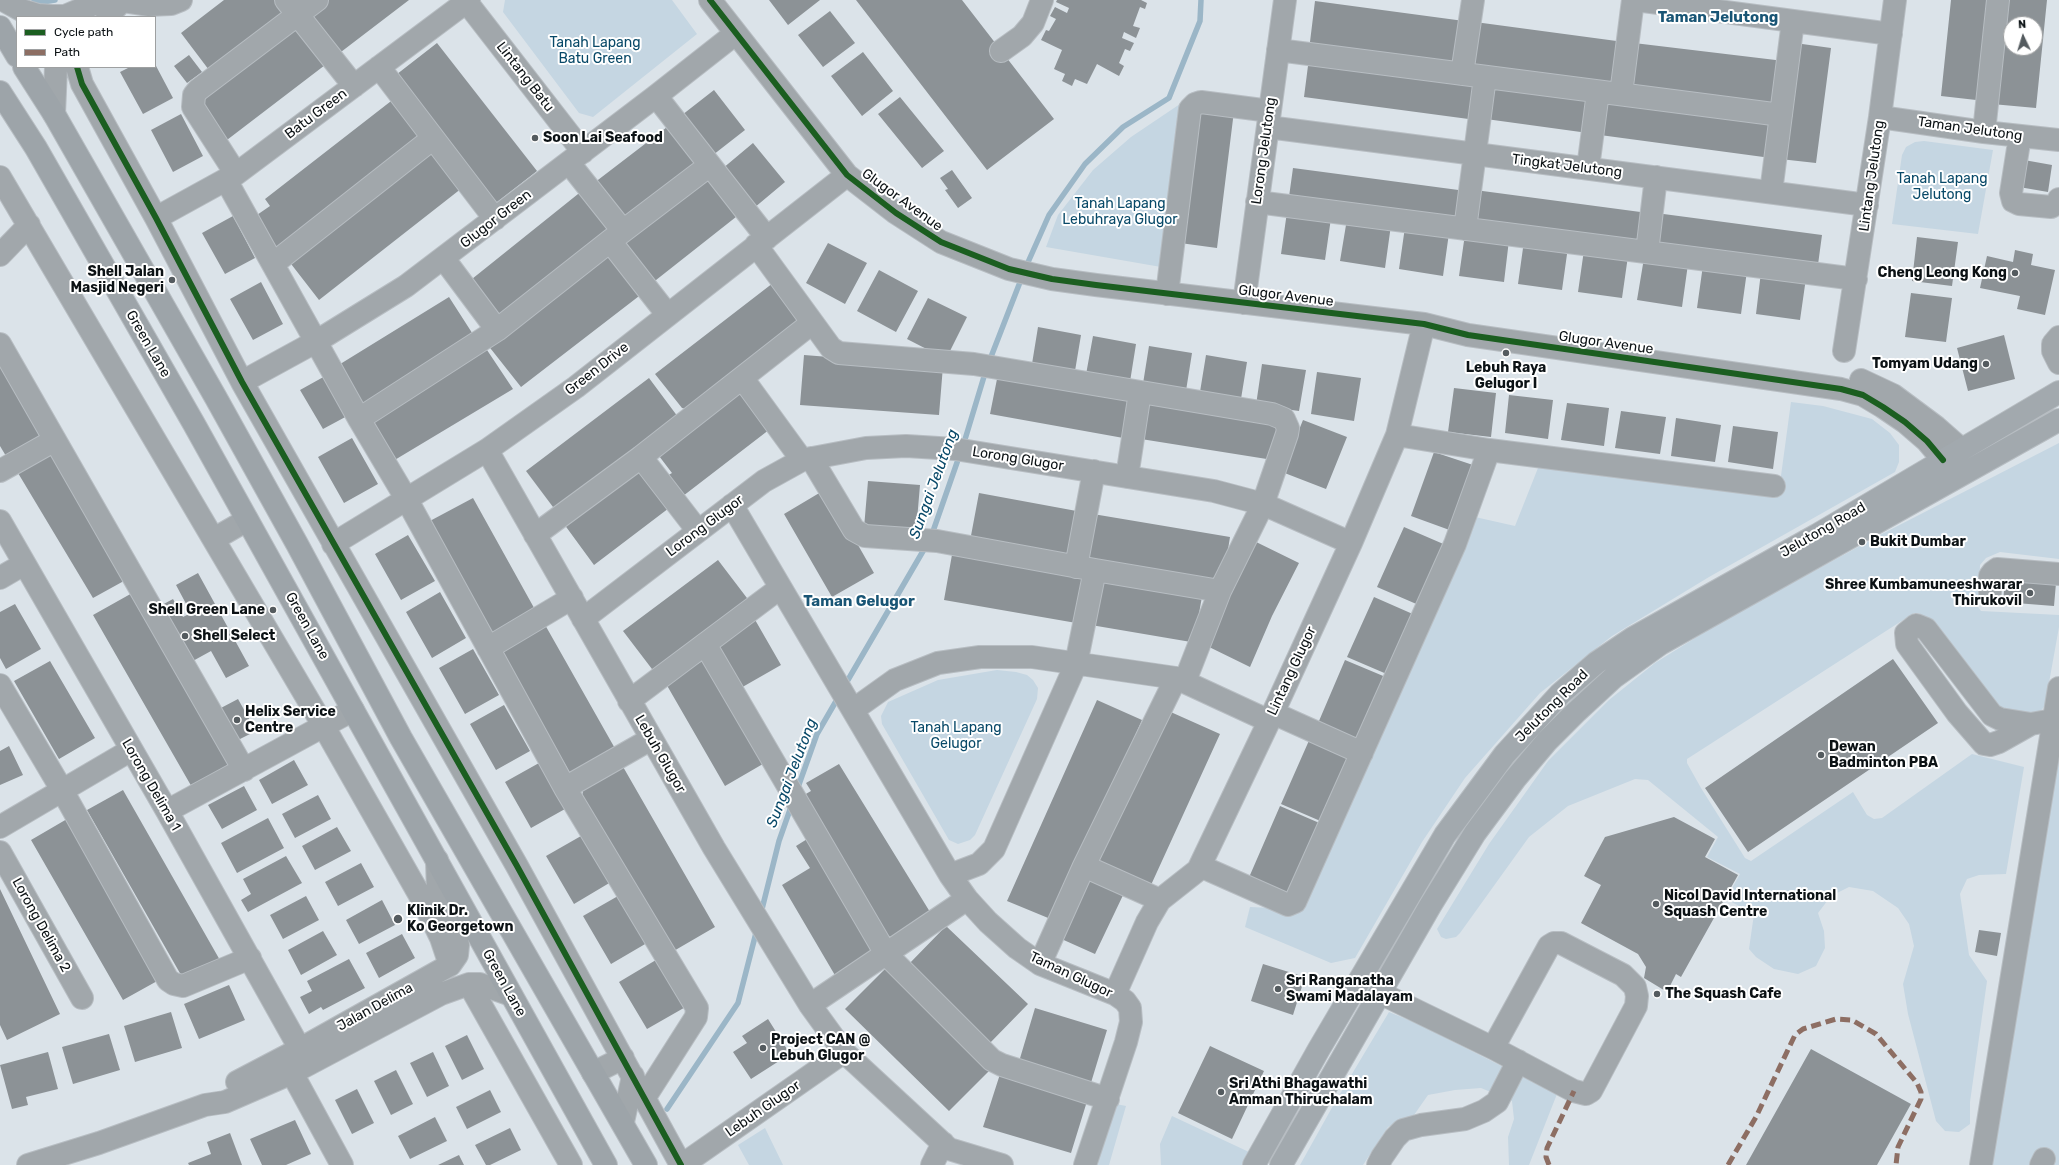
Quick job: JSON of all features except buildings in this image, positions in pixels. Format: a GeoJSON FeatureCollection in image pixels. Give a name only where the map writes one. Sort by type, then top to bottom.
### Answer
{"type":"FeatureCollection","features":[{"type":"Feature","properties":{"kind":"highway"},"geometry":{"type":"LineString","coordinates":[[25,68],[54,114],[290,530],[401,738],[593,1073],[623,1122],[646,1165]]}},
{"type":"Feature","properties":{"kind":"highway","name":"Green Lane"},"geometry":{"type":"LineString","coordinates":[[0,92],[36,148],[247,520],[606,1165]]}},
{"type":"Feature","properties":{"kind":"main road","name":"Jelutong Road"},"geometry":{"type":"LineString","coordinates":[[1254,1165],[1312,1062],[1445,835],[1505,754],[1560,694],[1596,663],[1632,638],[1953,457],[2059,392]]}},
{"type":"Feature","properties":{"kind":"main road","name":"Jelutong Road"},"geometry":{"type":"LineString","coordinates":[[1281,1165],[1380,992],[1475,833],[1515,779],[1547,742],[1575,713],[1614,677],[1660,644],[2059,420]]}},
{"type":"Feature","properties":{"kind":"main road"},"geometry":{"type":"LineString","coordinates":[[1921,498],[1938,482],[1953,457],[1995,457]]}},
{"type":"Feature","properties":{"kind":"street"},"geometry":{"type":"LineString","coordinates":[[3,0],[21,10],[38,16],[65,16],[116,0],[156,4],[172,4],[181,0]]}},
{"type":"Feature","properties":{"kind":"street"},"geometry":{"type":"LineString","coordinates":[[97,16],[116,0]]}},
{"type":"Feature","properties":{"kind":"street"},"geometry":{"type":"LineString","coordinates":[[108,16],[116,0]]}},
{"type":"Feature","properties":{"kind":"street"},"geometry":{"type":"LineString","coordinates":[[317,0],[292,7],[198,90],[194,95],[193,107],[231,177],[273,264],[359,419],[407,500],[565,788],[697,1008],[696,1017],[645,1098]]}},
{"type":"Feature","properties":{"kind":"street","name":"Glugor Avenue"},"geometry":{"type":"LineString","coordinates":[[710,0],[735,34],[848,175],[896,214],[941,242],[1009,269],[1052,279],[1424,324],[1476,321],[1841,389],[1863,395],[1905,422],[1927,442],[1953,457]]}},
{"type":"Feature","properties":{"kind":"street"},"geometry":{"type":"LineString","coordinates":[[1001,51],[1022,36],[1033,22],[1042,0]]}},
{"type":"Feature","properties":{"kind":"street","name":"Lorong Jelutong"},"geometry":{"type":"LineString","coordinates":[[1244,303],[1285,0]]}},
{"type":"Feature","properties":{"kind":"street"},"geometry":{"type":"LineString","coordinates":[[1462,74],[1472,0]]}},
{"type":"Feature","properties":{"kind":"street"},"geometry":{"type":"LineString","coordinates":[[1621,94],[1633,0]]}},
{"type":"Feature","properties":{"kind":"street"},"geometry":{"type":"LineString","coordinates":[[1636,0],[1664,2],[1891,34]]}},
{"type":"Feature","properties":{"kind":"street","name":"Lintang Jelutong"},"geometry":{"type":"LineString","coordinates":[[1844,351],[1880,117],[1895,0]]}},
{"type":"Feature","properties":{"kind":"street"},"geometry":{"type":"LineString","coordinates":[[1984,132],[1998,0]]}},
{"type":"Feature","properties":{"kind":"street","name":"Batu Green"},"geometry":{"type":"LineString","coordinates":[[156,218],[231,177],[467,1]]}},
{"type":"Feature","properties":{"kind":"street","name":"Lintang Batu"},"geometry":{"type":"LineString","coordinates":[[467,1],[576,157],[616,236],[667,314]]}},
{"type":"Feature","properties":{"kind":"street"},"geometry":{"type":"LineString","coordinates":[[292,7],[354,86]]}},
{"type":"Feature","properties":{"kind":"street"},"geometry":{"type":"LineString","coordinates":[[1771,192],[1793,21]]}},
{"type":"Feature","properties":{"kind":"street","name":"Glugor Green"},"geometry":{"type":"LineString","coordinates":[[242,382],[317,341],[406,286],[444,259],[735,34]]}},
{"type":"Feature","properties":{"kind":"street"},"geometry":{"type":"LineString","coordinates":[[1278,50],[1781,115]]}},
{"type":"Feature","properties":{"kind":"street"},"geometry":{"type":"LineString","coordinates":[[379,67],[432,139],[495,219]]}},
{"type":"Feature","properties":{"kind":"street"},"geometry":{"type":"LineString","coordinates":[[54,114],[56,68]]}},
{"type":"Feature","properties":{"kind":"street"},"geometry":{"type":"LineString","coordinates":[[77,68],[82,84],[156,218],[242,382],[478,798],[681,1165]]}},
{"type":"Feature","properties":{"kind":"street"},"geometry":{"type":"LineString","coordinates":[[1465,229],[1485,77]]}},
{"type":"Feature","properties":{"kind":"street"},"geometry":{"type":"LineString","coordinates":[[1588,168],[1598,92]]}},
{"type":"Feature","properties":{"kind":"street"},"geometry":{"type":"LineString","coordinates":[[656,96],[710,165],[762,242],[812,323],[831,348],[839,353],[974,364],[1000,368],[1272,414],[1284,419],[1288,428],[1262,504],[1220,591],[1180,680],[1084,866],[1040,964]]}},
{"type":"Feature","properties":{"kind":"street","name":"Tingkat Jelutong"},"geometry":{"type":"LineString","coordinates":[[1167,294],[1190,109],[1195,104],[1201,102],[1269,119],[1475,154],[1867,205]]}},
{"type":"Feature","properties":{"kind":"street","name":"Taman Jelutong"},"geometry":{"type":"LineString","coordinates":[[1880,117],[1984,132],[2059,140]]}},
{"type":"Feature","properties":{"kind":"street"},"geometry":{"type":"LineString","coordinates":[[2020,136],[2011,193],[2013,201],[2020,204],[2051,207],[2058,203],[2059,199]]}},
{"type":"Feature","properties":{"kind":"street"},"geometry":{"type":"LineString","coordinates":[[273,264],[432,139]]}},
{"type":"Feature","properties":{"kind":"street"},"geometry":{"type":"LineString","coordinates":[[359,419],[497,330],[616,236],[710,165]]}},
{"type":"Feature","properties":{"kind":"street","name":"Green Drive"},"geometry":{"type":"LineString","coordinates":[[333,544],[487,450],[576,387],[667,314],[848,175]]}},
{"type":"Feature","properties":{"kind":"street"},"geometry":{"type":"LineString","coordinates":[[0,177],[323,725],[423,901],[441,938],[450,965]]}},
{"type":"Feature","properties":{"kind":"street"},"geometry":{"type":"LineString","coordinates":[[1647,252],[1656,177]]}},
{"type":"Feature","properties":{"kind":"street"},"geometry":{"type":"LineString","coordinates":[[1257,202],[1856,279]]}},
{"type":"Feature","properties":{"kind":"street"},"geometry":{"type":"LineString","coordinates":[[0,255],[28,225]]}},
{"type":"Feature","properties":{"kind":"street"},"geometry":{"type":"LineString","coordinates":[[444,259],[497,330]]}},
{"type":"Feature","properties":{"kind":"street"},"geometry":{"type":"LineString","coordinates":[[535,535],[641,457],[743,379],[812,323]]}},
{"type":"Feature","properties":{"kind":"street","name":"Lintang Glugor"},"geometry":{"type":"LineString","coordinates":[[1115,994],[1147,922],[1160,900],[1192,875],[1200,866],[1271,717],[1351,543],[1397,435],[1424,324]]}},
{"type":"Feature","properties":{"kind":"street"},"geometry":{"type":"LineString","coordinates":[[2059,337],[2053,344],[2053,351],[2059,363]]}},
{"type":"Feature","properties":{"kind":"street"},"geometry":{"type":"LineString","coordinates":[[0,344],[244,770]]}},
{"type":"Feature","properties":{"kind":"street"},"geometry":{"type":"LineString","coordinates":[[743,379],[806,459],[854,530],[865,536],[927,540],[1085,569],[1220,591]]}},
{"type":"Feature","properties":{"kind":"street"},"geometry":{"type":"LineString","coordinates":[[1127,477],[1140,392]]}},
{"type":"Feature","properties":{"kind":"street"},"geometry":{"type":"LineString","coordinates":[[1397,435],[1489,450],[1774,486]]}},
{"type":"Feature","properties":{"kind":"street"},"geometry":{"type":"LineString","coordinates":[[0,471],[55,440]]}},
{"type":"Feature","properties":{"kind":"street","name":"Lorong Glugor"},"geometry":{"type":"LineString","coordinates":[[583,619],[764,481],[806,459],[866,448],[906,446],[955,449],[1214,491],[1262,504],[1351,543]]}},
{"type":"Feature","properties":{"kind":"street","name":"Lebuh Glugor"},"geometry":{"type":"LineString","coordinates":[[487,450],[651,739],[751,910],[810,1005],[844,1052],[949,1149],[957,1153],[1002,1165]]}},
{"type":"Feature","properties":{"kind":"street"},"geometry":{"type":"LineString","coordinates":[[1200,866],[1288,905],[1295,902],[1455,544],[1489,450]]}},
{"type":"Feature","properties":{"kind":"street"},"geometry":{"type":"LineString","coordinates":[[641,457],[698,531]]}},
{"type":"Feature","properties":{"kind":"street"},"geometry":{"type":"LineString","coordinates":[[950,875],[979,864],[994,848],[1076,664],[1094,471]]}},
{"type":"Feature","properties":{"kind":"street","name":"Taman Glugor"},"geometry":{"type":"LineString","coordinates":[[732,505],[950,875],[967,899],[988,922],[1017,948],[1040,964],[1115,994],[1125,1001],[1130,1008],[1131,1022],[1108,1098],[1085,1165]]}},
{"type":"Feature","properties":{"kind":"street"},"geometry":{"type":"LineString","coordinates":[[214,539],[247,520]]}},
{"type":"Feature","properties":{"kind":"street","name":"Lorong Delima 1"},"geometry":{"type":"LineString","coordinates":[[0,521],[167,811],[300,1049]]}},
{"type":"Feature","properties":{"kind":"street"},"geometry":{"type":"LineString","coordinates":[[0,578],[24,564]]}},
{"type":"Feature","properties":{"kind":"street"},"geometry":{"type":"LineString","coordinates":[[1990,593],[1990,576],[1997,569],[2059,574]]}},
{"type":"Feature","properties":{"kind":"street"},"geometry":{"type":"LineString","coordinates":[[629,701],[780,588]]}},
{"type":"Feature","properties":{"kind":"street"},"geometry":{"type":"LineString","coordinates":[[488,648],[572,598]]}},
{"type":"Feature","properties":{"kind":"street"},"geometry":{"type":"LineString","coordinates":[[2003,740],[1998,723],[1926,629],[1916,625],[1910,629],[1906,633],[1907,644],[1980,741],[1990,745],[2003,740],[2031,724]]}},
{"type":"Feature","properties":{"kind":"street"},"geometry":{"type":"LineString","coordinates":[[705,644],[787,782],[886,954],[992,1060],[1002,1065],[1108,1098]]}},
{"type":"Feature","properties":{"kind":"street"},"geometry":{"type":"LineString","coordinates":[[851,706],[895,680],[938,663],[980,657],[1032,657],[1180,680],[1362,753]]}},
{"type":"Feature","properties":{"kind":"street"},"geometry":{"type":"LineString","coordinates":[[0,685],[62,790],[168,980],[174,984],[183,986],[250,958]]}},
{"type":"Feature","properties":{"kind":"street"},"geometry":{"type":"LineString","coordinates":[[1981,1165],[2059,688]]}},
{"type":"Feature","properties":{"kind":"street"},"geometry":{"type":"LineString","coordinates":[[167,811],[353,710]]}},
{"type":"Feature","properties":{"kind":"street"},"geometry":{"type":"LineString","coordinates":[[1992,715],[2000,719],[2031,724],[2054,720]]}},
{"type":"Feature","properties":{"kind":"street"},"geometry":{"type":"LineString","coordinates":[[565,788],[651,739]]}},
{"type":"Feature","properties":{"kind":"street"},"geometry":{"type":"LineString","coordinates":[[0,827],[131,750]]}},
{"type":"Feature","properties":{"kind":"street","name":"Lorong Delima 2"},"geometry":{"type":"LineString","coordinates":[[0,852],[82,998]]}},
{"type":"Feature","properties":{"kind":"street"},"geometry":{"type":"LineString","coordinates":[[437,860],[438,893],[456,935],[458,945],[457,955],[450,965]]}},
{"type":"Feature","properties":{"kind":"street"},"geometry":{"type":"LineString","coordinates":[[1084,866],[1160,900]]}},
{"type":"Feature","properties":{"kind":"street"},"geometry":{"type":"LineString","coordinates":[[810,1005],[967,899]]}},
{"type":"Feature","properties":{"kind":"street"},"geometry":{"type":"LineString","coordinates":[[1380,992],[1493,1048],[1574,1091],[1586,1094],[1591,1091],[1636,1006],[1637,996],[1635,987],[1623,975],[1561,943],[1554,943],[1549,946],[1493,1048]]}},
{"type":"Feature","properties":{"kind":"street","name":"Jalan Delima"},"geometry":{"type":"LineString","coordinates":[[205,1105],[220,1091],[300,1049],[450,965]]}},
{"type":"Feature","properties":{"kind":"street"},"geometry":{"type":"LineString","coordinates":[[469,984],[571,1165]]}},
{"type":"Feature","properties":{"kind":"street","name":"Jalan Delima"},"geometry":{"type":"LineString","coordinates":[[28,1165],[99,1143],[205,1105],[225,1102],[292,1073],[441,994],[469,984],[480,984],[511,995]]}},
{"type":"Feature","properties":{"kind":"street","name":"Lebuh Glugor"},"geometry":{"type":"LineString","coordinates":[[681,1165],[844,1052]]}},
{"type":"Feature","properties":{"kind":"street"},"geometry":{"type":"LineString","coordinates":[[1378,1165],[1395,1138],[1403,1130],[1421,1125],[1465,1119],[1484,1111],[1497,1102],[1518,1061]]}},
{"type":"Feature","properties":{"kind":"street"},"geometry":{"type":"LineString","coordinates":[[593,1073],[628,1067]]}},
{"type":"Feature","properties":{"kind":"street"},"geometry":{"type":"LineString","coordinates":[[623,1122],[628,1067]]}},
{"type":"Feature","properties":{"kind":"street"},"geometry":{"type":"LineString","coordinates":[[292,1073],[342,1165]]}},
{"type":"Feature","properties":{"kind":"street"},"geometry":{"type":"LineString","coordinates":[[932,1165],[943,1143]]}},
{"type":"Feature","properties":{"kind":"green space","name":"Tanah Lapang Batu Green"},"geometry":{"type":"Polygon","coordinates":[[[505,0],[672,0],[697,34],[593,117],[579,113],[503,12],[505,0]]]}},
{"type":"Feature","properties":{"kind":"green space","name":"Tanah Lapang Lebuhraya Glugor"},"geometry":{"type":"Polygon","coordinates":[[[1180,104],[1161,267],[1046,247],[1058,215],[1093,170],[1131,137],[1180,104]]]}},
{"type":"Feature","properties":{"kind":"green space","name":"Tanah Lapang Jelutong"},"geometry":{"type":"Polygon","coordinates":[[[1924,141],[1993,150],[1978,234],[1892,224],[1902,155],[1906,147],[1915,142],[1924,141]]]}},
{"type":"Feature","properties":{"kind":"green space"},"geometry":{"type":"Polygon","coordinates":[[[1791,402],[1823,406],[1872,419],[1890,433],[1899,445],[1899,462],[1895,472],[1709,577],[1612,636],[1540,693],[1465,778],[1422,842],[1355,958],[1331,963],[1245,927],[1250,907],[1294,909],[1475,517],[1515,526],[1538,468],[1544,466],[1780,483],[1791,402]]]}},
{"type":"Feature","properties":{"kind":"green space"},"geometry":{"type":"Polygon","coordinates":[[[2059,443],[2059,559],[2000,552],[1986,558],[1980,565],[1978,607],[1981,611],[2059,615],[2059,627],[2045,705],[2041,711],[2020,716],[1994,705],[1924,617],[1919,613],[1914,613],[1687,759],[1687,763],[1701,788],[1745,858],[1751,861],[1853,792],[1867,815],[1874,819],[1882,818],[1972,754],[2024,767],[2006,874],[1979,875],[1967,879],[1960,894],[1969,955],[1987,981],[1970,1102],[1970,1124],[1959,1132],[1945,1131],[1936,1121],[1908,1014],[1903,984],[1914,946],[1909,924],[1898,908],[1873,891],[1849,887],[1831,896],[1818,913],[1824,931],[1825,948],[1816,966],[1798,974],[1774,969],[1756,957],[1749,949],[1754,914],[1726,899],[1740,874],[1707,857],[1718,837],[1648,780],[1635,779],[1568,806],[1529,837],[1460,933],[1456,937],[1446,939],[1441,937],[1437,929],[1489,844],[1548,761],[1609,700],[1655,663],[1724,620],[1882,534],[2059,443]]]}},
{"type":"Feature","properties":{"kind":"green space","name":"Tanah Lapang Gelugor"},"geometry":{"type":"Polygon","coordinates":[[[997,670],[1027,675],[1033,680],[1038,688],[1037,699],[975,835],[970,840],[958,844],[949,840],[882,724],[881,716],[888,702],[938,680],[997,670]]]}},
{"type":"Feature","properties":{"kind":"green space"},"geometry":{"type":"Polygon","coordinates":[[[2059,744],[2059,1165],[1992,1165],[2059,744]]]}},
{"type":"Feature","properties":{"kind":"green space"},"geometry":{"type":"Polygon","coordinates":[[[1389,1012],[1416,1023],[1557,1094],[1529,1165],[1509,1165],[1508,1137],[1514,1119],[1512,1101],[1481,1088],[1455,1090],[1428,1095],[1414,1115],[1388,1127],[1363,1165],[1300,1165],[1334,1104],[1389,1012]]]}},
{"type":"Feature","properties":{"kind":"green space"},"geometry":{"type":"Polygon","coordinates":[[[1116,1104],[1126,1106],[1109,1165],[1094,1165],[1116,1104]]]}},
{"type":"Feature","properties":{"kind":"green space"},"geometry":{"type":"Polygon","coordinates":[[[1172,1116],[1249,1152],[1243,1165],[1161,1165],[1160,1144],[1172,1116]]]}},
{"type":"Feature","properties":{"kind":"green space"},"geometry":{"type":"Polygon","coordinates":[[[765,1128],[783,1165],[749,1165],[738,1145],[765,1128]]]}},
{"type":"Feature","properties":{"kind":"waterway"},"geometry":{"type":"LineString","coordinates":[[34,0],[43,2],[55,0]]}},
{"type":"Feature","properties":{"kind":"waterway","name":"Sungai Jelutong"},"geometry":{"type":"LineString","coordinates":[[1025,269],[1049,215],[1085,164],[1123,127],[1169,98],[1200,21],[1201,0]]}},
{"type":"Feature","properties":{"kind":"waterway","name":"Sungai Jelutong"},"geometry":{"type":"LineString","coordinates":[[989,362],[1022,277]]}},
{"type":"Feature","properties":{"kind":"waterway","name":"Sungai Jelutong"},"geometry":{"type":"LineString","coordinates":[[963,446],[986,370]]}},
{"type":"Feature","properties":{"kind":"waterway","name":"Sungai Jelutong"},"geometry":{"type":"LineString","coordinates":[[931,537],[960,454]]}},
{"type":"Feature","properties":{"kind":"waterway","name":"Sungai Jelutong"},"geometry":{"type":"LineString","coordinates":[[845,685],[926,546]]}},
{"type":"Feature","properties":{"kind":"waterway","name":"Sungai Jelutong"},"geometry":{"type":"LineString","coordinates":[[797,790],[817,734],[839,696]]}},
{"type":"Feature","properties":{"kind":"waterway","name":"Sungai Jelutong"},"geometry":{"type":"LineString","coordinates":[[761,913],[779,841],[792,804]]}},
{"type":"Feature","properties":{"kind":"waterway","name":"Sungai Jelutong"},"geometry":{"type":"LineString","coordinates":[[667,1109],[738,1003],[757,929]]}},
{"type":"Feature","properties":{"kind":"marked path"},"geometry":{"type":"LineString","coordinates":[[1728,1165],[1756,1117],[1795,1035],[1803,1029],[1836,1019],[1852,1020],[1876,1034],[1917,1083],[1921,1092],[1921,1099],[1898,1147],[1896,1165]]}},
{"type":"Feature","properties":{"kind":"marked path"},"geometry":{"type":"LineString","coordinates":[[1549,1165],[1546,1157],[1547,1148],[1574,1091]]}},
{"type":"Feature","properties":{"kind":"cycle path"},"geometry":{"type":"LineString","coordinates":[[710,0],[847,175],[896,213],[941,242],[1009,269],[1052,279],[1096,285],[1424,324],[1468,335],[1841,389],[1863,395],[1905,422],[1927,441],[1943,460]]}},
{"type":"Feature","properties":{"kind":"cycle path"},"geometry":{"type":"LineString","coordinates":[[77,68],[82,84],[156,218],[242,382],[517,866],[681,1165]]}},
{"type":"Feature","properties":{"kind":"place","name":"Soon Lai Seafood"},"geometry":{"type":"Point","coordinates":[535,138]}},
{"type":"Feature","properties":{"kind":"place","name":"Cheng Leong Kong"},"geometry":{"type":"Point","coordinates":[2015,273]}},
{"type":"Feature","properties":{"kind":"place","name":"Shell Jalan Masjid Negeri"},"geometry":{"type":"Point","coordinates":[172,280]}},
{"type":"Feature","properties":{"kind":"place","name":"Lebuh Raya Gelugor I"},"geometry":{"type":"Point","coordinates":[1506,353]}},
{"type":"Feature","properties":{"kind":"place","name":"Tomyam Udang"},"geometry":{"type":"Point","coordinates":[1986,364]}},
{"type":"Feature","properties":{"kind":"place","name":"Bukit Dumbar"},"geometry":{"type":"Point","coordinates":[1862,542]}},
{"type":"Feature","properties":{"kind":"place","name":"Shree Kumbamuneeshwarar Thirukovil"},"geometry":{"type":"Point","coordinates":[2030,593]}},
{"type":"Feature","properties":{"kind":"place","name":"Shell Green Lane"},"geometry":{"type":"Point","coordinates":[273,610]}},
{"type":"Feature","properties":{"kind":"place","name":"Shell Select"},"geometry":{"type":"Point","coordinates":[185,636]}},
{"type":"Feature","properties":{"kind":"place","name":"Helix Service Centre"},"geometry":{"type":"Point","coordinates":[237,720]}},
{"type":"Feature","properties":{"kind":"place","name":"Dewan Badminton PBA"},"geometry":{"type":"Point","coordinates":[1821,755]}},
{"type":"Feature","properties":{"kind":"place","name":"Nicol David International Squash Centre"},"geometry":{"type":"Point","coordinates":[1656,904]}},
{"type":"Feature","properties":{"kind":"place","name":"Klinik Dr. Ko Georgetown"},"geometry":{"type":"Point","coordinates":[398,919]}},
{"type":"Feature","properties":{"kind":"place","name":"Sri Ranganatha Swami Madalayam"},"geometry":{"type":"Point","coordinates":[1278,989]}},
{"type":"Feature","properties":{"kind":"place","name":"The Squash Cafe"},"geometry":{"type":"Point","coordinates":[1657,994]}},
{"type":"Feature","properties":{"kind":"place","name":"Project CAN @ Lebuh Glugor"},"geometry":{"type":"Point","coordinates":[763,1048]}},
{"type":"Feature","properties":{"kind":"place","name":"Sri Athi Bhagawathi Amman Thiruchalam"},"geometry":{"type":"Point","coordinates":[1221,1092]}},
{"type":"Feature","properties":{"kind":"district","name":"Taman Jelutong"},"geometry":{"type":"Point","coordinates":[1718,18]}},
{"type":"Feature","properties":{"kind":"district","name":"Taman Gelugor"},"geometry":{"type":"Point","coordinates":[859,602]}}]}
